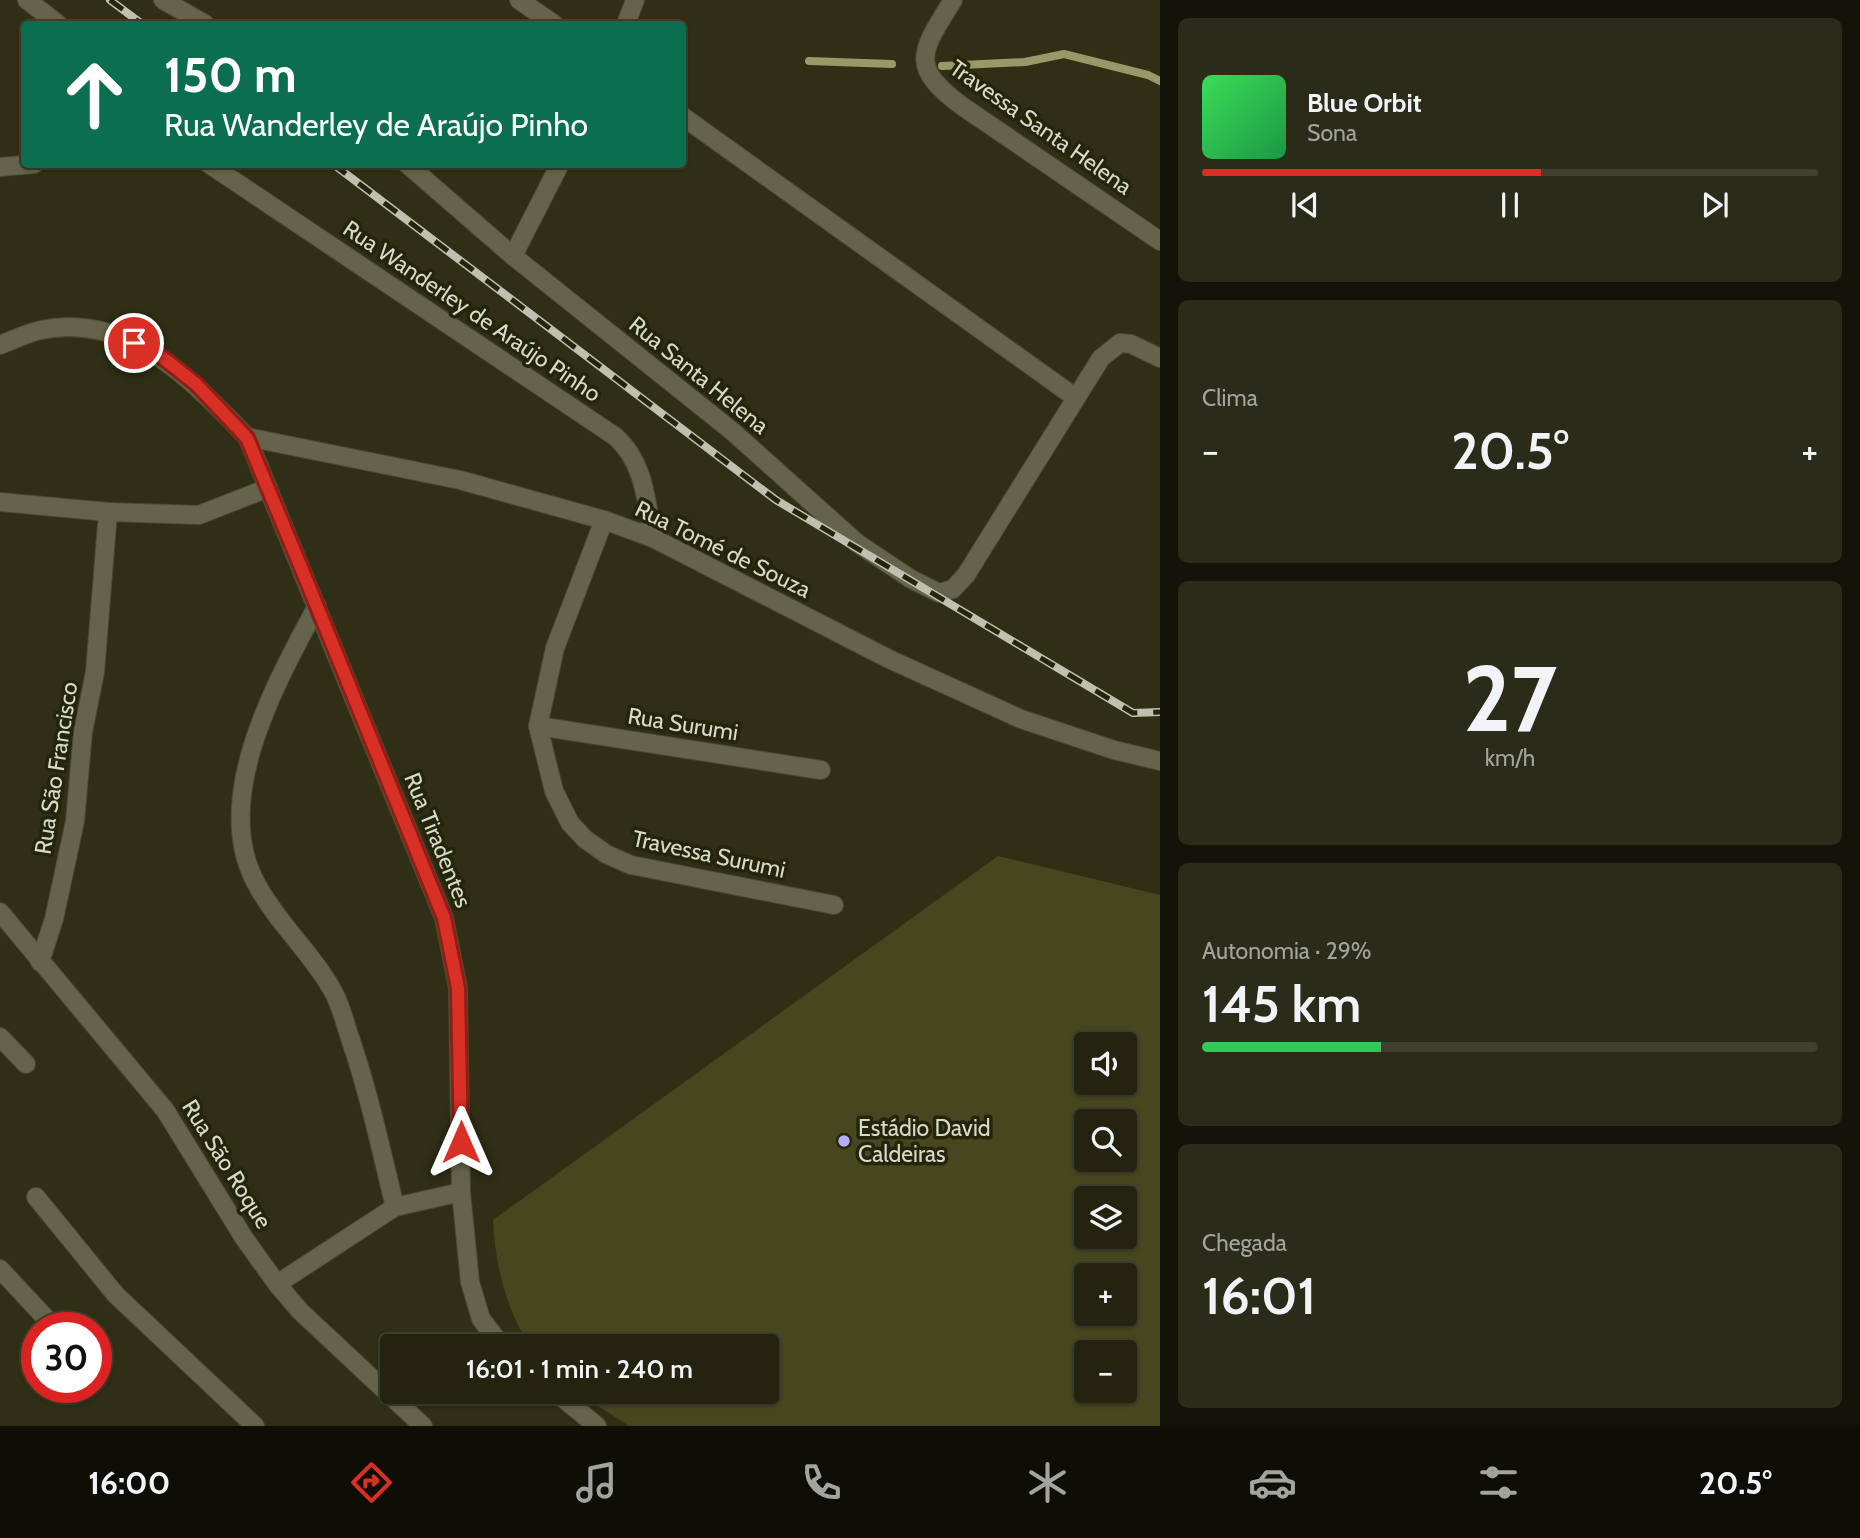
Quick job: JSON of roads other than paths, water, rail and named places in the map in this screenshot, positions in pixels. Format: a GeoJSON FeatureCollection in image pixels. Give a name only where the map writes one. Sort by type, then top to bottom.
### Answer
{"type":"FeatureCollection","features":[{"type":"Feature","properties":{"kind":"street"},"geometry":{"type":"LineString","coordinates":[[27,0],[54,21]]}},
{"type":"Feature","properties":{"kind":"street"},"geometry":{"type":"LineString","coordinates":[[163,0],[200,21]]}},
{"type":"Feature","properties":{"kind":"street"},"geometry":{"type":"LineString","coordinates":[[519,0],[550,21]]}},
{"type":"Feature","properties":{"kind":"street"},"geometry":{"type":"LineString","coordinates":[[627,21],[635,0]]}},
{"type":"Feature","properties":{"kind":"street","name":"Travessa Santa Helena"},"geometry":{"type":"LineString","coordinates":[[953,0],[927,51],[924,64],[931,81],[962,106],[1160,241]]}},
{"type":"Feature","properties":{"kind":"street"},"geometry":{"type":"LineString","coordinates":[[686,119],[1076,398],[1101,358],[1120,343],[1131,344],[1160,358]]}},
{"type":"Feature","properties":{"kind":"street"},"geometry":{"type":"LineString","coordinates":[[0,167],[21,165]]}},
{"type":"Feature","properties":{"kind":"street","name":"Rua Wanderley de Araújo Pinho"},"geometry":{"type":"LineString","coordinates":[[215,168],[616,437],[629,449],[641,474],[653,538]]}},
{"type":"Feature","properties":{"kind":"street","name":"Rua Santa Helena"},"geometry":{"type":"LineString","coordinates":[[412,168],[513,256],[732,431],[857,543],[883,562],[939,593],[953,589],[966,575],[1076,398]]}},
{"type":"Feature","properties":{"kind":"street"},"geometry":{"type":"LineString","coordinates":[[513,256],[558,168]]}},
{"type":"Feature","properties":{"kind":"street"},"geometry":{"type":"LineString","coordinates":[[0,345],[39,330],[79,326],[110,332],[158,354],[196,384],[247,438],[317,606],[256,730],[242,803],[244,851],[255,882],[273,912],[334,993],[366,1085],[395,1207]]}},
{"type":"Feature","properties":{"kind":"street","name":"Rua Tomé de Souza"},"geometry":{"type":"LineString","coordinates":[[247,438],[460,480],[604,520],[653,538],[889,659],[1021,719],[1114,750],[1160,761]]}},
{"type":"Feature","properties":{"kind":"street"},"geometry":{"type":"LineString","coordinates":[[0,502],[108,512],[200,515],[268,488]]}},
{"type":"Feature","properties":{"kind":"street","name":"Rua São Francisco"},"geometry":{"type":"LineString","coordinates":[[40,962],[54,919],[75,821],[83,732],[95,672],[108,512]]}},
{"type":"Feature","properties":{"kind":"street","name":"Travessa Surumi"},"geometry":{"type":"LineString","coordinates":[[604,520],[555,648],[538,726],[554,791],[570,823],[585,839],[606,854],[631,865],[834,905]]}},
{"type":"Feature","properties":{"kind":"street","name":"Rua Tiradentes"},"geometry":{"type":"LineString","coordinates":[[317,606],[444,918],[460,1017],[461,1192],[470,1282],[481,1319],[493,1334]]}},
{"type":"Feature","properties":{"kind":"street","name":"Rua Surumi"},"geometry":{"type":"LineString","coordinates":[[538,726],[821,770]]}},
{"type":"Feature","properties":{"kind":"street","name":"Rua São Roque"},"geometry":{"type":"LineString","coordinates":[[0,912],[165,1110],[244,1238],[300,1311],[424,1426]]}},
{"type":"Feature","properties":{"kind":"street"},"geometry":{"type":"LineString","coordinates":[[0,1037],[26,1065]]}},
{"type":"Feature","properties":{"kind":"street"},"geometry":{"type":"LineString","coordinates":[[277,1283],[395,1207],[461,1192]]}},
{"type":"Feature","properties":{"kind":"street"},"geometry":{"type":"LineString","coordinates":[[36,1197],[116,1295],[255,1426]]}},
{"type":"Feature","properties":{"kind":"street"},"geometry":{"type":"LineString","coordinates":[[0,1269],[40,1312]]}},
{"type":"Feature","properties":{"kind":"street"},"geometry":{"type":"LineString","coordinates":[[570,1404],[597,1426]]}},
{"type":"Feature","properties":{"kind":"waterway"},"geometry":{"type":"LineString","coordinates":[[942,66],[1025,62],[1064,54],[1148,75],[1160,81]]}},
{"type":"Feature","properties":{"kind":"waterway"},"geometry":{"type":"LineString","coordinates":[[809,61],[892,64]]}},
{"type":"Feature","properties":{"kind":"railway"},"geometry":{"type":"LineString","coordinates":[[110,0],[138,21]]}},
{"type":"Feature","properties":{"kind":"railway"},"geometry":{"type":"LineString","coordinates":[[338,168],[776,500],[1133,713],[1160,712]]}},
{"type":"Feature","properties":{"kind":"place","name":"Estádio David Caldeiras"},"geometry":{"type":"Point","coordinates":[844,1141]}}]}
